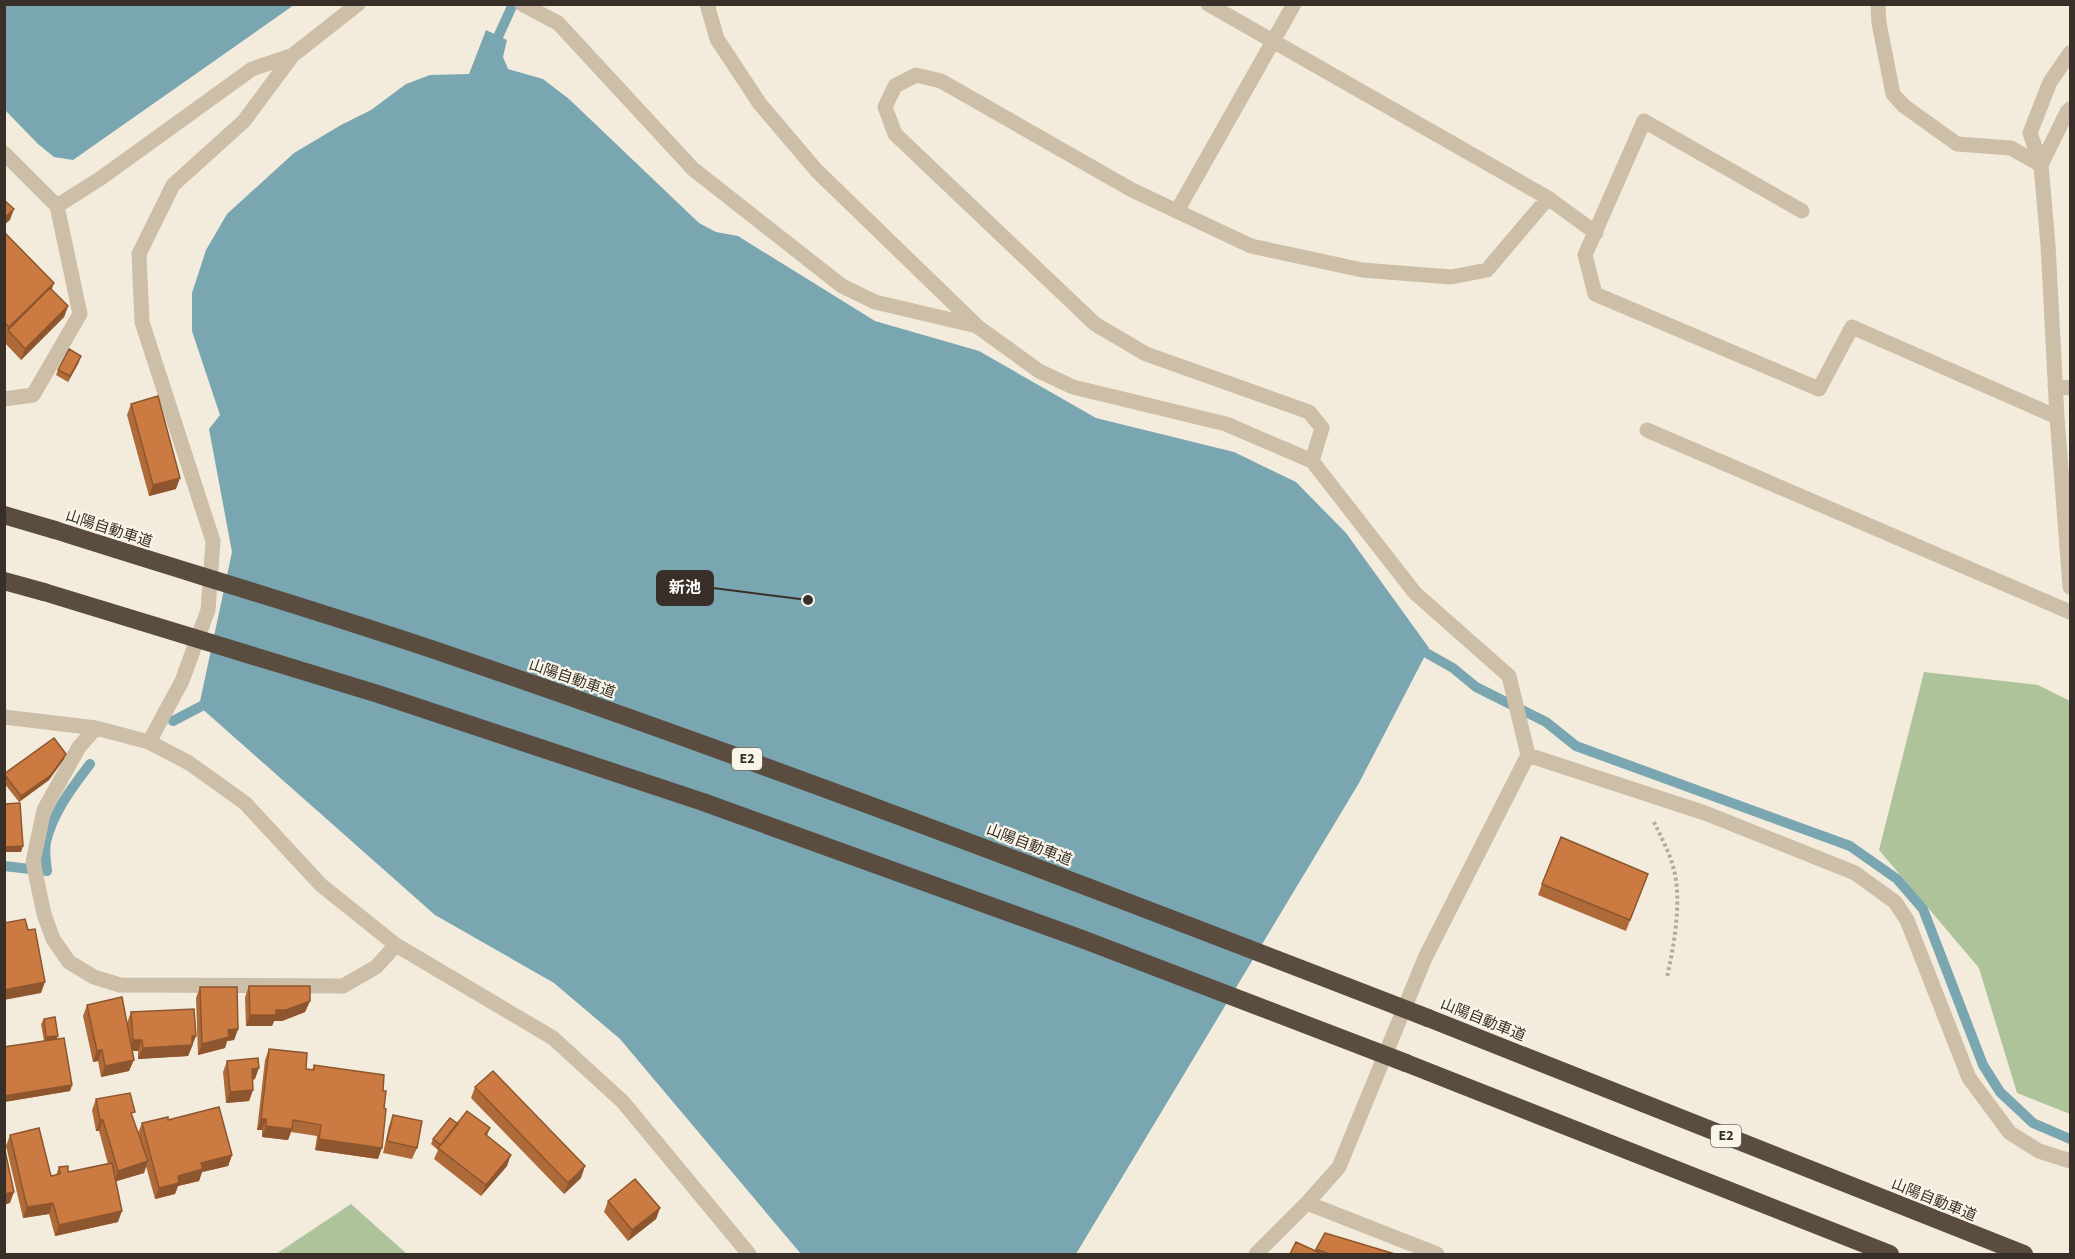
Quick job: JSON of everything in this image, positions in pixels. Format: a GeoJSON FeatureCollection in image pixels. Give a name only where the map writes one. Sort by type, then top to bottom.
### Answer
{"type":"FeatureCollection","features":[{"type":"Feature","properties":{"kind":"highway","name":"山陽自動車道"},"geometry":{"type":"LineString","coordinates":[[4,515],[443,653],[790,774],[1428,1018],[2024,1254]]}},
{"type":"Feature","properties":{"kind":"highway"},"geometry":{"type":"LineString","coordinates":[[4,581],[378,694],[703,802],[1082,939],[1406,1063],[1890,1254]]}},
{"type":"Feature","properties":{"kind":"street"},"geometry":{"type":"LineString","coordinates":[[149,742],[182,681],[208,610],[213,541],[142,322],[139,254],[173,185],[244,121],[293,55],[358,4]]}},
{"type":"Feature","properties":{"kind":"street"},"geometry":{"type":"LineString","coordinates":[[522,4],[558,23],[693,169],[842,286],[874,302],[978,327]]}},
{"type":"Feature","properties":{"kind":"street"},"geometry":{"type":"LineString","coordinates":[[707,4],[717,39],[774,121],[817,171],[978,327],[1039,371],[1073,387],[1226,424],[1312,461],[1415,593],[1509,676],[1528,754],[1425,958],[1339,1167],[1256,1254]]}},
{"type":"Feature","properties":{"kind":"street"},"geometry":{"type":"LineString","coordinates":[[1208,4],[1548,198],[1596,233]]}},
{"type":"Feature","properties":{"kind":"street"},"geometry":{"type":"LineString","coordinates":[[1177,211],[1294,4]]}},
{"type":"Feature","properties":{"kind":"street"},"geometry":{"type":"LineString","coordinates":[[1878,4],[1879,23],[1893,94],[1904,105],[1957,144],[2011,148],[2041,165]]}},
{"type":"Feature","properties":{"kind":"street"},"geometry":{"type":"LineString","coordinates":[[2070,53],[2050,82],[2030,133],[2041,165],[2063,387],[2057,417],[2070,587]]}},
{"type":"Feature","properties":{"kind":"street"},"geometry":{"type":"LineString","coordinates":[[57,206],[100,178],[252,69],[293,55]]}},
{"type":"Feature","properties":{"kind":"street"},"geometry":{"type":"LineString","coordinates":[[1312,461],[1322,428],[1309,412],[1146,354],[1095,324],[895,134],[885,107],[895,86],[916,75],[941,81],[1132,190],[1251,246],[1362,270],[1451,277],[1487,270],[1548,198]]}},
{"type":"Feature","properties":{"kind":"street"},"geometry":{"type":"LineString","coordinates":[[2041,165],[2070,109]]}},
{"type":"Feature","properties":{"kind":"street"},"geometry":{"type":"LineString","coordinates":[[1802,211],[1644,121],[1585,255],[1595,294],[1819,389],[1852,327],[2057,417]]}},
{"type":"Feature","properties":{"kind":"street"},"geometry":{"type":"LineString","coordinates":[[4,153],[57,206],[80,314],[33,395],[4,399]]}},
{"type":"Feature","properties":{"kind":"street"},"geometry":{"type":"LineString","coordinates":[[1647,430],[2070,612]]}},
{"type":"Feature","properties":{"kind":"street"},"geometry":{"type":"LineString","coordinates":[[4,717],[96,728],[149,742],[189,763],[245,803],[321,885],[396,945],[552,1038],[623,1102],[749,1254]]}},
{"type":"Feature","properties":{"kind":"street"},"geometry":{"type":"LineString","coordinates":[[96,728],[79,747],[44,810],[34,868],[44,914],[53,939],[69,962],[94,977],[120,985],[343,986],[376,967],[396,945]]}},
{"type":"Feature","properties":{"kind":"street"},"geometry":{"type":"LineString","coordinates":[[1528,754],[1706,813],[1855,873],[1895,902],[1907,920],[1969,1078],[2010,1133],[2039,1151],[2070,1161]]}},
{"type":"Feature","properties":{"kind":"street"},"geometry":{"type":"LineString","coordinates":[[1306,1203],[1437,1254]]}},
{"type":"Feature","properties":{"kind":"path"},"geometry":{"type":"LineString","coordinates":[[1651,795],[1650,813],[1674,870],[1677,900],[1673,949],[1666,977]]}},
{"type":"Feature","properties":{"kind":"green space"},"geometry":{"type":"Polygon","coordinates":[[[1924,672],[2038,685],[2070,701],[2070,1114],[2017,1093],[1979,968],[1879,850],[1924,672]]]}},
{"type":"Feature","properties":{"kind":"green space"},"geometry":{"type":"Polygon","coordinates":[[[351,1204],[407,1254],[276,1254],[351,1204]]]}},
{"type":"Feature","properties":{"kind":"water"},"geometry":{"type":"Polygon","coordinates":[[[5,4],[294,5],[73,160],[54,157],[5,110],[5,4]]]}},
{"type":"Feature","properties":{"kind":"water"},"geometry":{"type":"Polygon","coordinates":[[[486,30],[507,40],[503,57],[508,69],[543,79],[569,99],[699,223],[716,232],[738,236],[875,321],[979,351],[1096,418],[1234,452],[1296,482],[1346,533],[1429,648],[1359,783],[1076,1254],[801,1254],[620,1039],[554,983],[435,915],[199,706],[232,552],[209,429],[220,415],[192,331],[192,293],[206,250],[227,214],[294,153],[371,110],[406,84],[430,75],[469,74],[486,30]]]}},
{"type":"Feature","properties":{"kind":"building"},"geometry":{"type":"Polygon","coordinates":[[[4,200],[14,209],[4,218],[4,200]]]}},
{"type":"Feature","properties":{"kind":"building"},"geometry":{"type":"Polygon","coordinates":[[[4,232],[54,283],[9,327],[4,322],[4,232]]]}},
{"type":"Feature","properties":{"kind":"building"},"geometry":{"type":"Polygon","coordinates":[[[50,288],[68,306],[25,349],[8,330],[50,288]]]}},
{"type":"Feature","properties":{"kind":"building"},"geometry":{"type":"Polygon","coordinates":[[[69,349],[81,356],[70,376],[58,370],[69,349]]]}},
{"type":"Feature","properties":{"kind":"building"},"geometry":{"type":"Polygon","coordinates":[[[158,396],[180,478],[153,485],[131,404],[158,396]]]}},
{"type":"Feature","properties":{"kind":"building"},"geometry":{"type":"Polygon","coordinates":[[[54,738],[66,754],[51,775],[21,796],[4,774],[54,738]]]}},
{"type":"Feature","properties":{"kind":"building"},"geometry":{"type":"Polygon","coordinates":[[[20,803],[23,846],[4,847],[4,804],[20,803]]]}},
{"type":"Feature","properties":{"kind":"building"},"geometry":{"type":"Polygon","coordinates":[[[1561,837],[1648,874],[1630,920],[1542,884],[1561,837]]]}},
{"type":"Feature","properties":{"kind":"building"},"geometry":{"type":"Polygon","coordinates":[[[25,919],[28,930],[35,929],[45,982],[4,990],[4,923],[25,919]]]}},
{"type":"Feature","properties":{"kind":"building"},"geometry":{"type":"Polygon","coordinates":[[[249,986],[310,986],[310,1001],[286,1010],[276,1010],[276,1015],[250,1015],[249,986]]]}},
{"type":"Feature","properties":{"kind":"building"},"geometry":{"type":"Polygon","coordinates":[[[200,987],[237,987],[238,1029],[228,1030],[229,1037],[202,1044],[200,987]]]}},
{"type":"Feature","properties":{"kind":"building"},"geometry":{"type":"Polygon","coordinates":[[[122,997],[134,1060],[105,1066],[102,1050],[97,1051],[87,1005],[122,997]]]}},
{"type":"Feature","properties":{"kind":"building"},"geometry":{"type":"Polygon","coordinates":[[[194,1009],[196,1036],[192,1036],[192,1045],[143,1048],[142,1040],[133,1040],[131,1012],[194,1009]]]}},
{"type":"Feature","properties":{"kind":"building"},"geometry":{"type":"Polygon","coordinates":[[[55,1017],[58,1036],[46,1037],[44,1019],[55,1017]]]}},
{"type":"Feature","properties":{"kind":"building"},"geometry":{"type":"Polygon","coordinates":[[[64,1038],[72,1085],[4,1096],[4,1047],[64,1038]]]}},
{"type":"Feature","properties":{"kind":"building"},"geometry":{"type":"Polygon","coordinates":[[[269,1049],[307,1053],[306,1069],[314,1070],[314,1065],[384,1075],[383,1091],[386,1091],[384,1108],[386,1109],[382,1148],[319,1139],[321,1125],[293,1120],[292,1129],[266,1126],[266,1119],[261,1119],[269,1049]]]}},
{"type":"Feature","properties":{"kind":"building"},"geometry":{"type":"Polygon","coordinates":[[[258,1058],[259,1068],[252,1069],[253,1090],[230,1092],[227,1061],[258,1058]]]}},
{"type":"Feature","properties":{"kind":"building"},"geometry":{"type":"Polygon","coordinates":[[[493,1071],[585,1166],[568,1183],[475,1087],[493,1071]]]}},
{"type":"Feature","properties":{"kind":"building"},"geometry":{"type":"Polygon","coordinates":[[[130,1093],[135,1112],[131,1113],[148,1161],[118,1171],[103,1120],[100,1120],[96,1099],[130,1093]]]}},
{"type":"Feature","properties":{"kind":"building"},"geometry":{"type":"Polygon","coordinates":[[[219,1107],[232,1155],[201,1163],[203,1169],[178,1176],[179,1183],[159,1188],[142,1123],[168,1117],[168,1120],[219,1107]]]}},
{"type":"Feature","properties":{"kind":"building"},"geometry":{"type":"Polygon","coordinates":[[[467,1111],[490,1128],[485,1134],[511,1155],[486,1185],[438,1148],[467,1111]]]}},
{"type":"Feature","properties":{"kind":"building"},"geometry":{"type":"Polygon","coordinates":[[[393,1115],[422,1121],[417,1148],[387,1141],[393,1115]]]}},
{"type":"Feature","properties":{"kind":"building"},"geometry":{"type":"Polygon","coordinates":[[[450,1118],[458,1124],[441,1145],[433,1139],[450,1118]]]}},
{"type":"Feature","properties":{"kind":"building"},"geometry":{"type":"Polygon","coordinates":[[[39,1128],[51,1176],[60,1174],[59,1167],[68,1166],[68,1172],[112,1163],[122,1211],[59,1225],[53,1203],[27,1207],[10,1135],[39,1128]]]}},
{"type":"Feature","properties":{"kind":"building"},"geometry":{"type":"Polygon","coordinates":[[[4,1146],[14,1192],[4,1194],[4,1146]]]}},
{"type":"Feature","properties":{"kind":"building"},"geometry":{"type":"Polygon","coordinates":[[[635,1179],[660,1208],[632,1230],[608,1201],[635,1179]]]}},
{"type":"Feature","properties":{"kind":"building"},"geometry":{"type":"Polygon","coordinates":[[[1325,1233],[1395,1254],[1329,1254],[1316,1249],[1325,1233]]]}},
{"type":"Feature","properties":{"kind":"building"},"geometry":{"type":"Polygon","coordinates":[[[1296,1242],[1322,1254],[1290,1254],[1296,1242]]]}},
{"type":"Feature","properties":{"kind":"waterway"},"geometry":{"type":"LineString","coordinates":[[493,48],[513,4]]}},
{"type":"Feature","properties":{"kind":"waterway"},"geometry":{"type":"LineString","coordinates":[[1414,646],[1453,668],[1476,687],[1546,722],[1576,746],[1850,846],[1897,879],[1923,909],[1983,1065],[2000,1092],[2033,1123],[2070,1139]]}},
{"type":"Feature","properties":{"kind":"waterway"},"geometry":{"type":"LineString","coordinates":[[173,721],[213,700]]}},
{"type":"Feature","properties":{"kind":"waterway"},"geometry":{"type":"LineString","coordinates":[[4,866],[47,871],[45,845],[53,821],[90,764]]}},
{"type":"Feature","properties":{"kind":"place","name":"新池"},"geometry":{"type":"Point","coordinates":[808,600]}}]}
